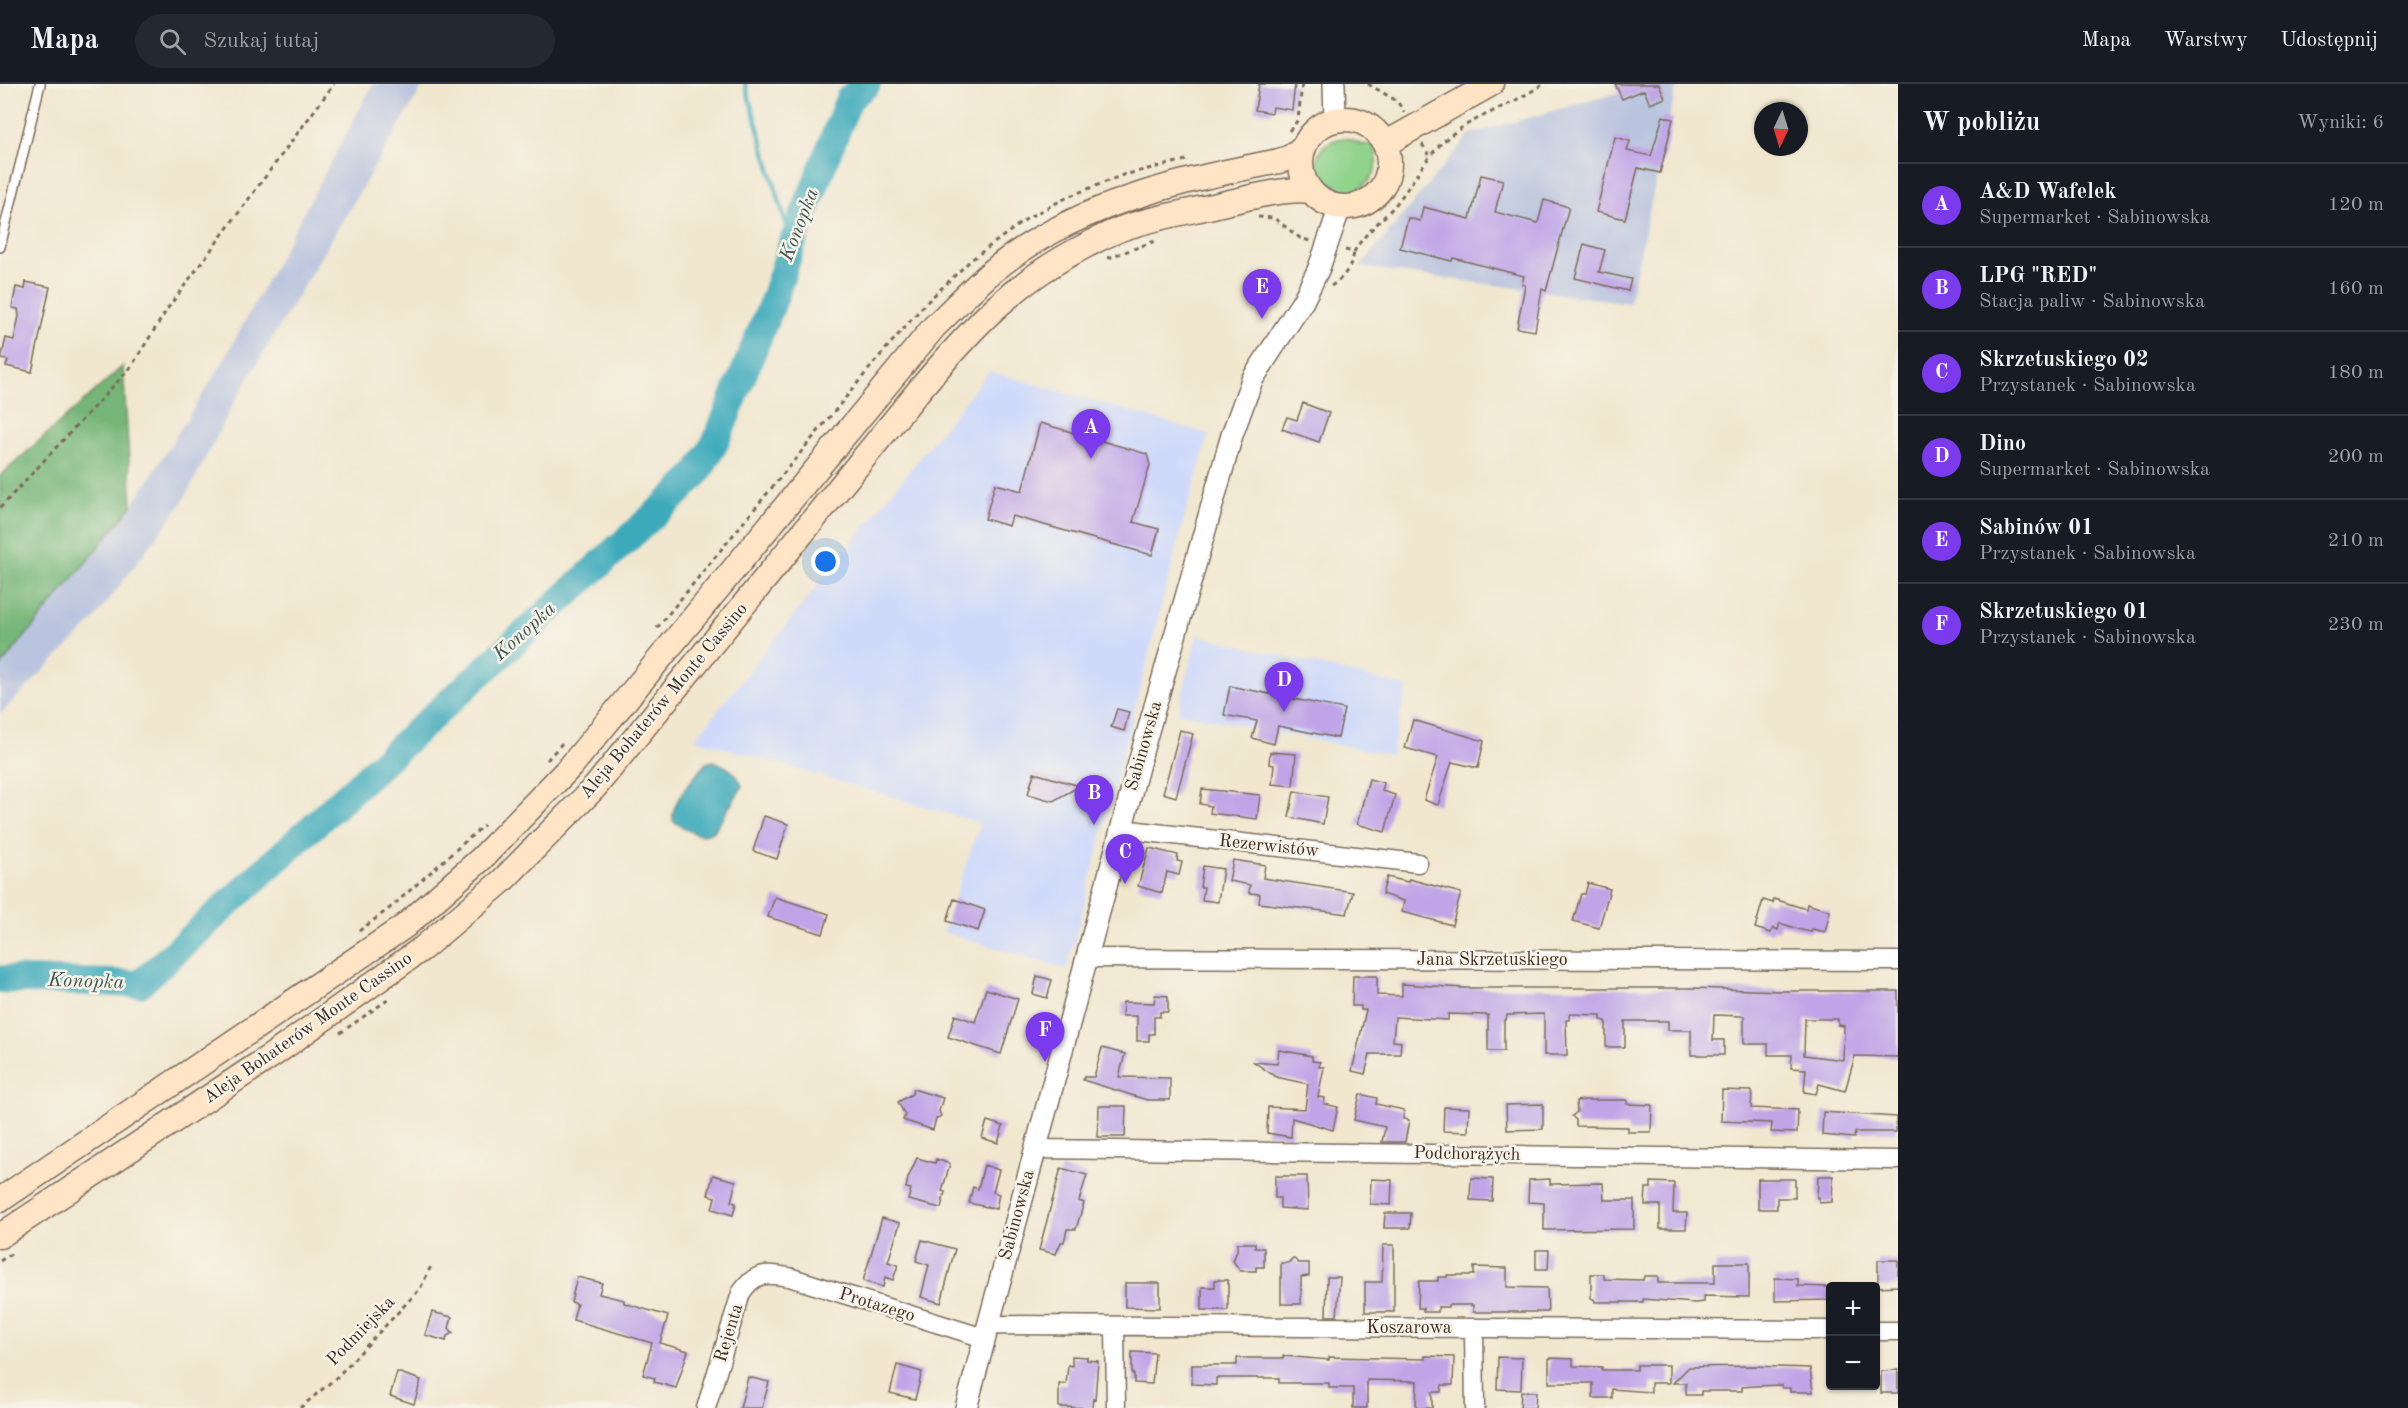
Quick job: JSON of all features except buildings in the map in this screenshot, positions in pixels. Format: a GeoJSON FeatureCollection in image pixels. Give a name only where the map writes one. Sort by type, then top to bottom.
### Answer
{"type":"FeatureCollection","features":[{"type":"Feature","properties":{"kind":"main road"},"geometry":{"type":"LineString","coordinates":[[1385,144],[1491,84]]}},
{"type":"Feature","properties":{"kind":"main road"},"geometry":{"type":"LineString","coordinates":[[1350,119],[1365,123],[1377,131],[1389,156],[1389,170],[1385,183],[1377,194],[1366,202],[1353,206],[1340,207],[1319,198],[1311,190],[1301,169],[1296,139],[1335,120],[1350,119]]}},
{"type":"Feature","properties":{"kind":"main road","name":"Aleja Bohaterów Monte Cassino"},"geometry":{"type":"LineString","coordinates":[[0,1200],[405,926],[481,859],[571,766],[934,327],[994,270],[1039,238],[1112,204],[1174,184],[1291,157],[1296,139]]}},
{"type":"Feature","properties":{"kind":"main road","name":"Aleja Bohaterów Monte Cassino"},"geometry":{"type":"LineString","coordinates":[[0,1236],[274,1054],[423,948],[502,881],[594,787],[920,389],[991,310],[1022,283],[1053,262],[1131,225],[1246,199],[1302,189],[1311,190]]}},
{"type":"Feature","properties":{"kind":"street"},"geometry":{"type":"LineString","coordinates":[[1334,84],[1335,120]]}},
{"type":"Feature","properties":{"kind":"street","name":"Sabinowska"},"geometry":{"type":"LineString","coordinates":[[966,1408],[1086,958],[1232,435],[1252,380],[1307,293],[1319,268],[1340,207]]}},
{"type":"Feature","properties":{"kind":"street","name":"Rezerwistów"},"geometry":{"type":"LineString","coordinates":[[1121,830],[1418,863]]}},
{"type":"Feature","properties":{"kind":"street","name":"Jana Skrzetuskiego"},"geometry":{"type":"LineString","coordinates":[[1086,958],[1898,961]]}},
{"type":"Feature","properties":{"kind":"street","name":"Podchorążych"},"geometry":{"type":"LineString","coordinates":[[1035,1149],[1898,1160]]}},
{"type":"Feature","properties":{"kind":"street","name":"Protazego"},"geometry":{"type":"LineString","coordinates":[[769,1274],[789,1277],[986,1332]]}},
{"type":"Feature","properties":{"kind":"street","name":"Rejenta"},"geometry":{"type":"LineString","coordinates":[[706,1408],[741,1293],[756,1277],[769,1274]]}},
{"type":"Feature","properties":{"kind":"street"},"geometry":{"type":"LineString","coordinates":[[1115,1326],[1116,1408]]}},
{"type":"Feature","properties":{"kind":"street","name":"Koszarowa"},"geometry":{"type":"LineString","coordinates":[[986,1332],[1115,1326],[1826,1330]]}},
{"type":"Feature","properties":{"kind":"street"},"geometry":{"type":"LineString","coordinates":[[1474,1328],[1475,1408]]}},
{"type":"Feature","properties":{"kind":"street"},"geometry":{"type":"LineString","coordinates":[[1880,1331],[1898,1331]]}},
{"type":"Feature","properties":{"kind":"lane"},"geometry":{"type":"LineString","coordinates":[[0,247],[40,84]]}},
{"type":"Feature","properties":{"kind":"path"},"geometry":{"type":"LineString","coordinates":[[0,508],[131,367],[168,308],[334,84]]}},
{"type":"Feature","properties":{"kind":"path"},"geometry":{"type":"LineString","coordinates":[[1296,139],[1302,84]]}},
{"type":"Feature","properties":{"kind":"path"},"geometry":{"type":"LineString","coordinates":[[1368,84],[1397,101],[1403,110]]}},
{"type":"Feature","properties":{"kind":"path"},"geometry":{"type":"LineString","coordinates":[[1347,250],[1354,252],[1360,240],[1395,205],[1429,155],[1458,130],[1543,84]]}},
{"type":"Feature","properties":{"kind":"path"},"geometry":{"type":"LineString","coordinates":[[1424,147],[1429,155]]}},
{"type":"Feature","properties":{"kind":"path"},"geometry":{"type":"LineString","coordinates":[[657,629],[878,357],[925,304],[971,260],[1029,217],[1070,196],[1123,175],[1197,158]]}},
{"type":"Feature","properties":{"kind":"path"},"geometry":{"type":"LineString","coordinates":[[1264,219],[1274,218],[1300,238],[1314,241]]}},
{"type":"Feature","properties":{"kind":"path"},"geometry":{"type":"LineString","coordinates":[[542,766],[570,734]]}},
{"type":"Feature","properties":{"kind":"path"},"geometry":{"type":"LineString","coordinates":[[355,934],[390,908],[488,821]]}},
{"type":"Feature","properties":{"kind":"path","name":"Podmiejska"},"geometry":{"type":"LineString","coordinates":[[300,1408],[337,1377],[420,1289],[432,1264]]}},
{"type":"Feature","properties":{"kind":"shaded area"},"geometry":{"type":"Polygon","coordinates":[[[373,84],[424,84],[235,401],[182,503],[92,622],[0,714],[0,667],[132,506],[223,362],[373,84]]]}},
{"type":"Feature","properties":{"kind":"shaded area"},"geometry":{"type":"Polygon","coordinates":[[[1650,84],[1677,84],[1629,303],[1360,267],[1470,134],[1650,84]]]}},
{"type":"Feature","properties":{"kind":"shaded area"},"geometry":{"type":"Polygon","coordinates":[[[989,371],[1209,434],[1183,523],[1067,969],[943,932],[980,823],[695,739],[989,371]]]}},
{"type":"Feature","properties":{"kind":"shaded area"},"geometry":{"type":"Polygon","coordinates":[[[1197,635],[1407,687],[1391,755],[1178,712],[1197,635]]]}},
{"type":"Feature","properties":{"kind":"green space"},"geometry":{"type":"Polygon","coordinates":[[[1346,138],[1363,145],[1373,144],[1377,158],[1376,168],[1371,178],[1363,186],[1353,191],[1339,188],[1314,174],[1322,148],[1332,141],[1346,138]]]}},
{"type":"Feature","properties":{"kind":"green space"},"geometry":{"type":"Polygon","coordinates":[[[123,366],[132,506],[0,667],[0,476],[123,366]]]}},
{"type":"Feature","properties":{"kind":"water"},"geometry":{"type":"Polygon","coordinates":[[[714,761],[735,774],[742,787],[714,831],[703,835],[688,830],[673,821],[673,813],[689,783],[706,763],[714,761]]]}},
{"type":"Feature","properties":{"kind":"waterway"},"geometry":{"type":"LineString","coordinates":[[745,84],[792,244]]}},
{"type":"Feature","properties":{"kind":"waterway","name":"Konopka"},"geometry":{"type":"LineString","coordinates":[[0,979],[140,984],[679,492],[698,472],[716,441],[774,299],[792,244],[849,99],[867,84]]}},
{"type":"Feature","properties":{"kind":"place","name":"Sabinów 01"},"geometry":{"type":"Point","coordinates":[1262,319]}},
{"type":"Feature","properties":{"kind":"place","name":"A&D Wafelek"},"geometry":{"type":"Point","coordinates":[1091,459]}},
{"type":"Feature","properties":{"kind":"place","name":"Dino"},"geometry":{"type":"Point","coordinates":[1284,712]}},
{"type":"Feature","properties":{"kind":"place","name":"LPG \"RED\""},"geometry":{"type":"Point","coordinates":[1094,825]}},
{"type":"Feature","properties":{"kind":"place","name":"Skrzetuskiego 02"},"geometry":{"type":"Point","coordinates":[1125,884]}},
{"type":"Feature","properties":{"kind":"place","name":"Skrzetuskiego 01"},"geometry":{"type":"Point","coordinates":[1045,1062]}}]}
